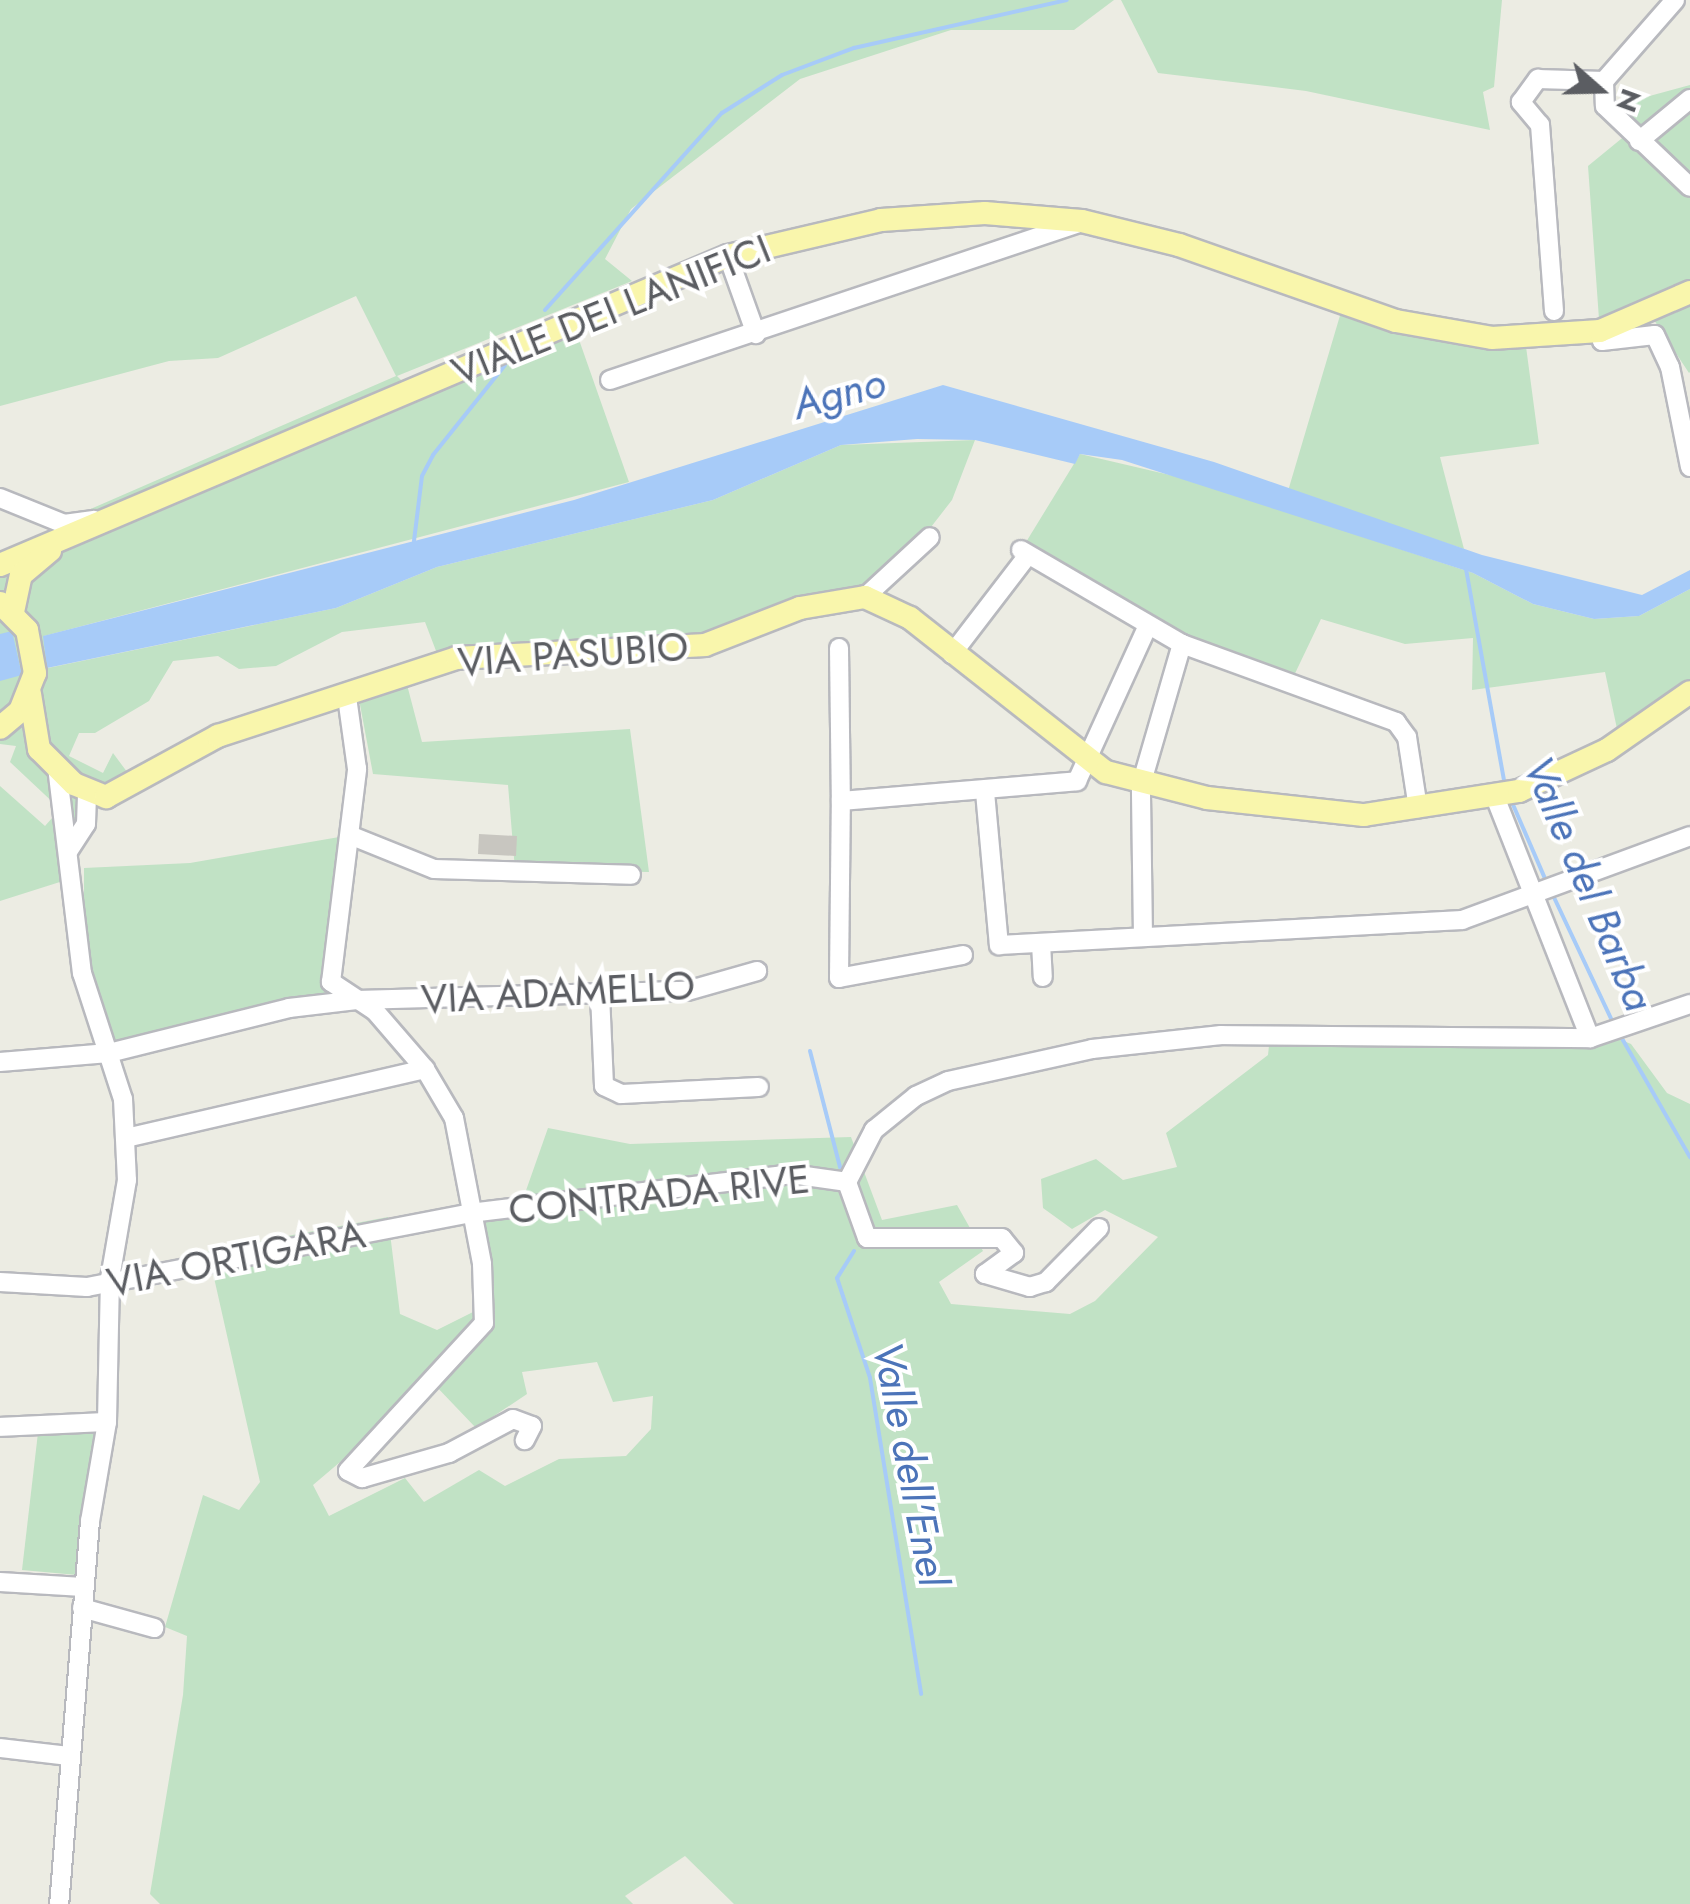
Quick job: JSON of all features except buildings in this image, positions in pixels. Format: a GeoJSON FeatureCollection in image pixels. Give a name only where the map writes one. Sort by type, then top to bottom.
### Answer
{"type":"FeatureCollection","features":[{"type":"Feature","properties":{"kind":"main road","name":"VIALE DEI LANIFICI"},"geometry":{"type":"LineString","coordinates":[[0,565],[728,256],[806,234],[935,214],[1082,221],[1445,332],[1518,338],[1600,331],[1690,296]]}},
{"type":"Feature","properties":{"kind":"main road","name":"VIALE DEI LANIFICI"},"geometry":{"type":"LineString","coordinates":[[13,615],[22,574],[108,519]]}},
{"type":"Feature","properties":{"kind":"main road"},"geometry":{"type":"LineString","coordinates":[[865,596],[910,618],[1087,763],[1141,784],[1330,813],[1418,808],[1506,794],[1607,750],[1690,692]]}},
{"type":"Feature","properties":{"kind":"main road","name":"VIA PASUBIO"},"geometry":{"type":"LineString","coordinates":[[122,792],[218,736],[457,658],[705,645],[800,608],[865,596]]}},
{"type":"Feature","properties":{"kind":"main road"},"geometry":{"type":"LineString","coordinates":[[13,615],[35,673],[30,694],[39,749]]}},
{"type":"Feature","properties":{"kind":"main road"},"geometry":{"type":"LineString","coordinates":[[0,728],[30,694]]}},
{"type":"Feature","properties":{"kind":"main road"},"geometry":{"type":"LineString","coordinates":[[0,736],[39,749],[88,792],[122,792]]}},
{"type":"Feature","properties":{"kind":"street"},"geometry":{"type":"LineString","coordinates":[[1675,0],[1604,81],[1606,106],[1690,187]]}},
{"type":"Feature","properties":{"kind":"street"},"geometry":{"type":"LineString","coordinates":[[1554,311],[1540,125],[1521,102],[1538,78],[1604,81]]}},
{"type":"Feature","properties":{"kind":"street"},"geometry":{"type":"LineString","coordinates":[[1639,141],[1690,100]]}},
{"type":"Feature","properties":{"kind":"street"},"geometry":{"type":"LineString","coordinates":[[610,380],[756,334],[1082,221]]}},
{"type":"Feature","properties":{"kind":"street"},"geometry":{"type":"LineString","coordinates":[[728,256],[756,334]]}},
{"type":"Feature","properties":{"kind":"street"},"geometry":{"type":"LineString","coordinates":[[1600,331],[1602,342],[1655,335],[1670,367],[1690,467]]}},
{"type":"Feature","properties":{"kind":"street"},"geometry":{"type":"LineString","coordinates":[[0,498],[36,516],[64,524],[108,519]]}},
{"type":"Feature","properties":{"kind":"street"},"geometry":{"type":"LineString","coordinates":[[36,516],[49,541]]}},
{"type":"Feature","properties":{"kind":"street"},"geometry":{"type":"LineString","coordinates":[[865,596],[930,537]]}},
{"type":"Feature","properties":{"kind":"street"},"geometry":{"type":"LineString","coordinates":[[952,654],[1023,555],[1182,644],[1396,722],[1407,737],[1418,808]]}},
{"type":"Feature","properties":{"kind":"street"},"geometry":{"type":"LineString","coordinates":[[841,801],[1066,786],[1087,763],[1148,625]]}},
{"type":"Feature","properties":{"kind":"street"},"geometry":{"type":"LineString","coordinates":[[1143,938],[1141,784],[1182,644]]}},
{"type":"Feature","properties":{"kind":"street"},"geometry":{"type":"LineString","coordinates":[[839,648],[839,978],[962,955]]}},
{"type":"Feature","properties":{"kind":"street"},"geometry":{"type":"LineString","coordinates":[[347,696],[357,769],[352,836],[331,982],[357,1000],[425,1069],[454,1118],[484,1323],[348,1471],[362,1478],[449,1453],[514,1419],[532,1431]]}},
{"type":"Feature","properties":{"kind":"street"},"geometry":{"type":"LineString","coordinates":[[56,766],[82,973],[109,1053],[126,1138],[110,1278],[106,1422],[83,1587],[59,1904]]}},
{"type":"Feature","properties":{"kind":"street"},"geometry":{"type":"LineString","coordinates":[[86,824],[88,792]]}},
{"type":"Feature","properties":{"kind":"street"},"geometry":{"type":"LineString","coordinates":[[69,850],[86,824],[122,792]]}},
{"type":"Feature","properties":{"kind":"street"},"geometry":{"type":"LineString","coordinates":[[984,792],[999,945],[1402,927],[1462,920],[1690,836]]}},
{"type":"Feature","properties":{"kind":"street"},"geometry":{"type":"LineString","coordinates":[[1506,794],[1533,894],[1590,1038]]}},
{"type":"Feature","properties":{"kind":"street"},"geometry":{"type":"LineString","coordinates":[[352,836],[434,869],[630,875]]}},
{"type":"Feature","properties":{"kind":"street"},"geometry":{"type":"LineString","coordinates":[[1040,943],[1043,976]]}},
{"type":"Feature","properties":{"kind":"street","name":"VIA ADAMELLO"},"geometry":{"type":"LineString","coordinates":[[0,1062],[109,1053],[289,1008],[357,1000],[687,991],[757,972]]}},
{"type":"Feature","properties":{"kind":"street"},"geometry":{"type":"LineString","coordinates":[[600,994],[604,1086],[621,1094],[758,1088]]}},
{"type":"Feature","properties":{"kind":"street"},"geometry":{"type":"LineString","coordinates":[[1099,1228],[1046,1282],[1030,1287],[985,1274],[1014,1253],[1002,1238],[952,1232],[867,1238],[848,1182],[874,1130],[916,1096],[948,1080],[1092,1049],[1221,1036],[1590,1038],[1690,1004]]}},
{"type":"Feature","properties":{"kind":"street"},"geometry":{"type":"LineString","coordinates":[[126,1138],[425,1069]]}},
{"type":"Feature","properties":{"kind":"street","name":"CONTRADA RIVE"},"geometry":{"type":"LineString","coordinates":[[470,1213],[791,1174],[848,1182]]}},
{"type":"Feature","properties":{"kind":"street","name":"VIA ORTIGARA"},"geometry":{"type":"LineString","coordinates":[[0,1282],[77,1288],[110,1278],[470,1213]]}},
{"type":"Feature","properties":{"kind":"street"},"geometry":{"type":"LineString","coordinates":[[0,1428],[106,1422]]}},
{"type":"Feature","properties":{"kind":"street"},"geometry":{"type":"LineString","coordinates":[[0,1582],[83,1587]]}},
{"type":"Feature","properties":{"kind":"street"},"geometry":{"type":"LineString","coordinates":[[82,1608],[154,1628]]}},
{"type":"Feature","properties":{"kind":"street"},"geometry":{"type":"LineString","coordinates":[[0,1748],[70,1756]]}},
{"type":"Feature","properties":{"kind":"green space"},"geometry":{"type":"Polygon","coordinates":[[[0,0],[1114,0],[1074,30],[951,30],[800,79],[631,209],[605,259],[632,281],[397,376],[419,398],[577,334],[629,482],[44,636],[48,668],[336,608],[437,567],[713,500],[841,445],[975,440],[952,500],[872,603],[833,600],[707,644],[441,664],[425,622],[342,632],[276,666],[239,669],[218,656],[173,661],[149,701],[95,733],[79,733],[69,756],[103,773],[113,753],[136,784],[84,796],[62,854],[63,881],[0,901],[0,786],[45,826],[60,809],[10,762],[16,746],[0,744],[0,569],[63,521],[396,376],[356,296],[218,358],[169,361],[0,406],[0,0]]]}},
{"type":"Feature","properties":{"kind":"green space"},"geometry":{"type":"Polygon","coordinates":[[[1121,0],[1502,0],[1494,87],[1483,92],[1490,130],[1306,91],[1158,73],[1121,0]]]}},
{"type":"Feature","properties":{"kind":"green space"},"geometry":{"type":"Polygon","coordinates":[[[1690,85],[1689,373],[1654,320],[1600,333],[1588,166],[1632,130],[1609,107],[1690,85]]]}},
{"type":"Feature","properties":{"kind":"green space"},"geometry":{"type":"Polygon","coordinates":[[[1344,302],[1525,339],[1539,444],[1440,457],[1464,549],[1288,491],[1344,302]]]}},
{"type":"Feature","properties":{"kind":"green space"},"geometry":{"type":"Polygon","coordinates":[[[1080,454],[1187,479],[1473,573],[1533,604],[1594,619],[1639,616],[1690,589],[1690,692],[1620,743],[1605,672],[1472,690],[1473,638],[1405,644],[1321,619],[1289,686],[1222,661],[1023,547],[1080,454]]]}},
{"type":"Feature","properties":{"kind":"green space"},"geometry":{"type":"Polygon","coordinates":[[[405,677],[422,742],[630,729],[649,872],[515,870],[508,785],[373,774],[358,694],[405,677]]]}},
{"type":"Feature","properties":{"kind":"green space"},"geometry":{"type":"Polygon","coordinates":[[[345,836],[329,1006],[114,1061],[84,958],[84,868],[190,863],[345,836]]]}},
{"type":"Feature","properties":{"kind":"green space"},"geometry":{"type":"Polygon","coordinates":[[[1270,1036],[1614,1037],[1631,1044],[1667,1093],[1690,1104],[1690,1904],[734,1904],[685,1856],[625,1896],[633,1904],[160,1904],[150,1894],[183,1695],[187,1636],[165,1627],[203,1495],[239,1510],[260,1482],[208,1251],[388,1217],[400,1314],[437,1330],[487,1305],[481,1220],[523,1199],[548,1128],[630,1144],[851,1137],[882,1220],[957,1205],[983,1251],[939,1282],[951,1304],[1070,1314],[1095,1301],[1158,1237],[1105,1210],[1072,1229],[1043,1208],[1041,1179],[1096,1159],[1123,1180],[1177,1167],[1166,1133],[1268,1055],[1270,1036]],[[597,1362],[522,1372],[527,1394],[476,1428],[433,1383],[313,1485],[329,1516],[405,1478],[424,1502],[479,1470],[505,1486],[559,1459],[626,1456],[651,1429],[653,1396],[613,1402],[597,1362]]]}},
{"type":"Feature","properties":{"kind":"green space"},"geometry":{"type":"Polygon","coordinates":[[[106,1418],[88,1576],[22,1570],[39,1424],[106,1418]]]}},
{"type":"Feature","properties":{"kind":"water"},"geometry":{"type":"Polygon","coordinates":[[[943,385],[1214,462],[1482,555],[1642,595],[1690,570],[1690,589],[1639,616],[1594,619],[1533,604],[1473,573],[1122,460],[1080,454],[1075,464],[975,440],[917,439],[841,445],[713,500],[437,567],[336,608],[47,668],[43,636],[574,500],[943,385]]]}},
{"type":"Feature","properties":{"kind":"water"},"geometry":{"type":"Polygon","coordinates":[[[12,631],[22,675],[0,681],[0,634],[12,631]]]}},
{"type":"Feature","properties":{"kind":"waterway"},"geometry":{"type":"LineString","coordinates":[[545,310],[722,113],[782,75],[854,48],[1067,0]]}},
{"type":"Feature","properties":{"kind":"waterway"},"geometry":{"type":"LineString","coordinates":[[414,541],[422,476],[433,455],[505,365]]}},
{"type":"Feature","properties":{"kind":"waterway","name":"Valle del Barba"},"geometry":{"type":"LineString","coordinates":[[1466,569],[1505,786]]}},
{"type":"Feature","properties":{"kind":"waterway","name":"Valle del Barba"},"geometry":{"type":"LineString","coordinates":[[1511,800],[1547,883]]}},
{"type":"Feature","properties":{"kind":"waterway","name":"Valle del Barba"},"geometry":{"type":"LineString","coordinates":[[1551,891],[1613,1023]]}},
{"type":"Feature","properties":{"kind":"waterway","name":"Valle del Barba"},"geometry":{"type":"LineString","coordinates":[[1620,1035],[1690,1157]]}},
{"type":"Feature","properties":{"kind":"waterway","name":"Valle dell'Enel"},"geometry":{"type":"LineString","coordinates":[[810,1051],[840,1167]]}},
{"type":"Feature","properties":{"kind":"waterway","name":"Valle dell'Enel"},"geometry":{"type":"LineString","coordinates":[[854,1251],[837,1278],[870,1378],[921,1694]]}},
{"type":"Feature","properties":{"kind":"water label","name":"Agno"},"geometry":{"type":"Point","coordinates":[839,394]}}]}
